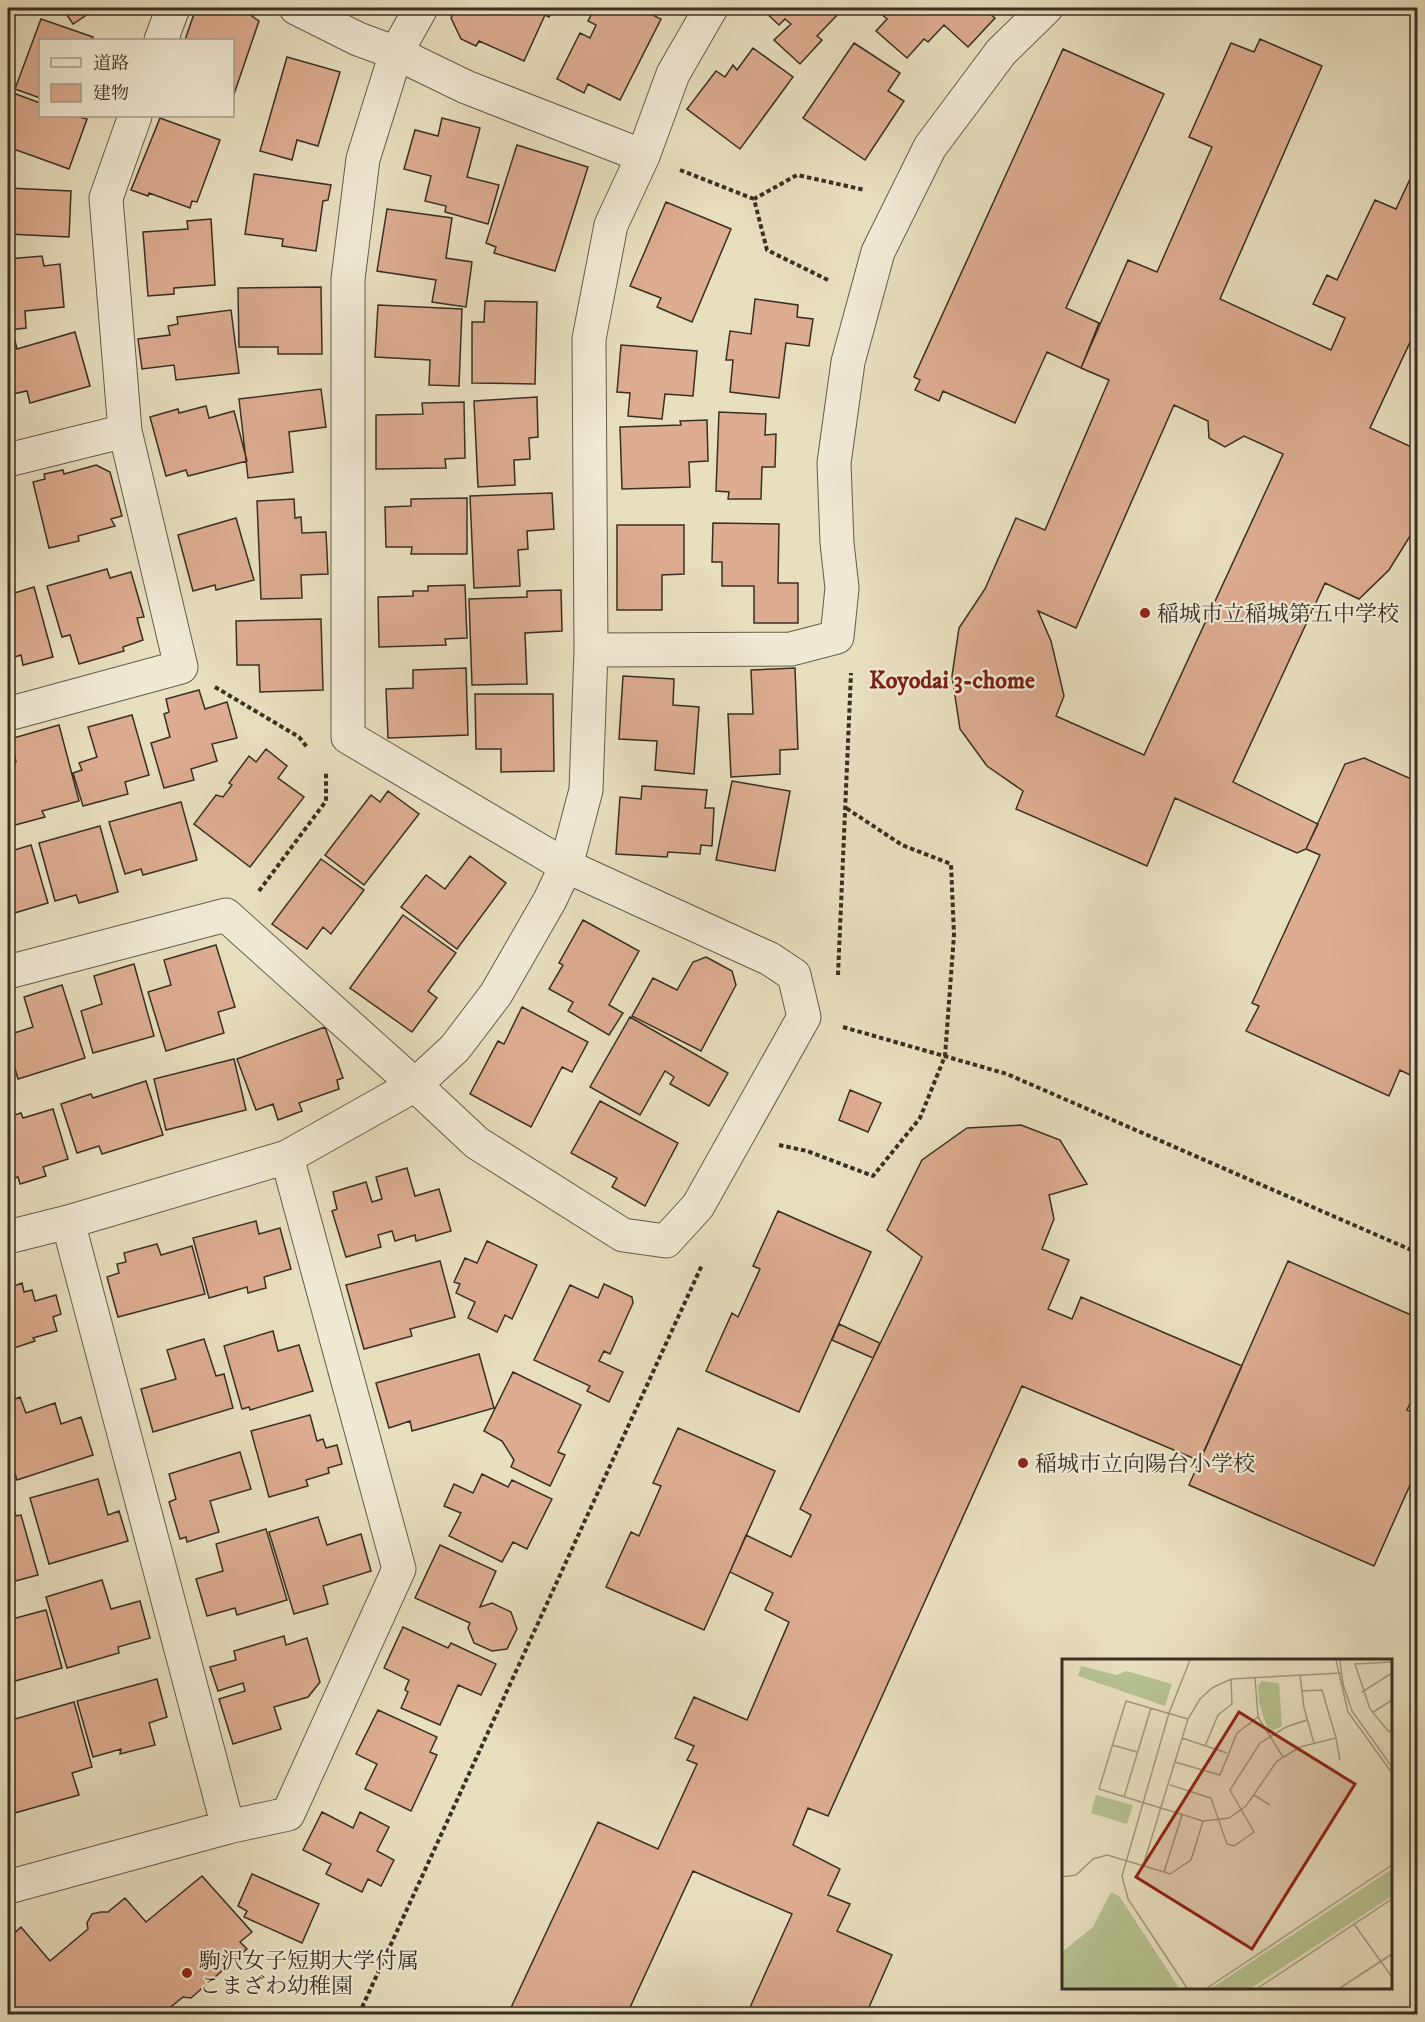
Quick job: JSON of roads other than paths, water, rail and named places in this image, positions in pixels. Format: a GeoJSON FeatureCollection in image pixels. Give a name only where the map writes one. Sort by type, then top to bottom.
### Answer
{"type":"FeatureCollection","features":[{"type":"Feature","properties":{"kind":"street"},"geometry":{"type":"LineString","coordinates":[[161,39],[173,8]]}},
{"type":"Feature","properties":{"kind":"street"},"geometry":{"type":"LineString","coordinates":[[296,8],[358,39],[396,53],[466,87],[644,156]]}},
{"type":"Feature","properties":{"kind":"street"},"geometry":{"type":"LineString","coordinates":[[8,972],[226,915],[416,1085],[477,1143],[623,1235],[666,1241],[698,1206],[804,1017],[794,975],[770,959],[566,866],[348,737],[348,279],[363,159],[396,53],[421,8]]}},
{"type":"Feature","properties":{"kind":"street"},"geometry":{"type":"LineString","coordinates":[[8,1237],[68,1222],[287,1157],[416,1085],[455,1048],[496,994],[550,900],[566,866],[586,790],[591,651],[589,339],[611,225],[644,156],[673,75],[711,8]]}},
{"type":"Feature","properties":{"kind":"street"},"geometry":{"type":"LineString","coordinates":[[591,651],[791,649],[837,637],[842,588],[837,543],[834,463],[848,362],[878,252],[930,147],[1001,52],[1046,8]]}},
{"type":"Feature","properties":{"kind":"street"},"geometry":{"type":"LineString","coordinates":[[8,714],[181,667],[125,431],[106,198],[135,117]]}},
{"type":"Feature","properties":{"kind":"street"},"geometry":{"type":"LineString","coordinates":[[8,460],[125,431]]}},
{"type":"Feature","properties":{"kind":"street"},"geometry":{"type":"LineString","coordinates":[[8,1887],[228,1827],[288,1814],[399,1569],[287,1157]]}},
{"type":"Feature","properties":{"kind":"street"},"geometry":{"type":"LineString","coordinates":[[68,1222],[228,1827]]}},
{"type":"Feature","properties":{"kind":"place","name":"稲城市立稲城第五中学校"},"geometry":{"type":"Point","coordinates":[1145,613]}},
{"type":"Feature","properties":{"kind":"place","name":"稲城市立向陽台小学校"},"geometry":{"type":"Point","coordinates":[1023,1463]}},
{"type":"Feature","properties":{"kind":"place","name":"駒沢女子短期大学付属 こまざわ幼稚園"},"geometry":{"type":"Point","coordinates":[187,1973]}},
{"type":"Feature","properties":{"kind":"district","name":"Koyodai 3-chome"},"geometry":{"type":"Point","coordinates":[952,680]}}]}
